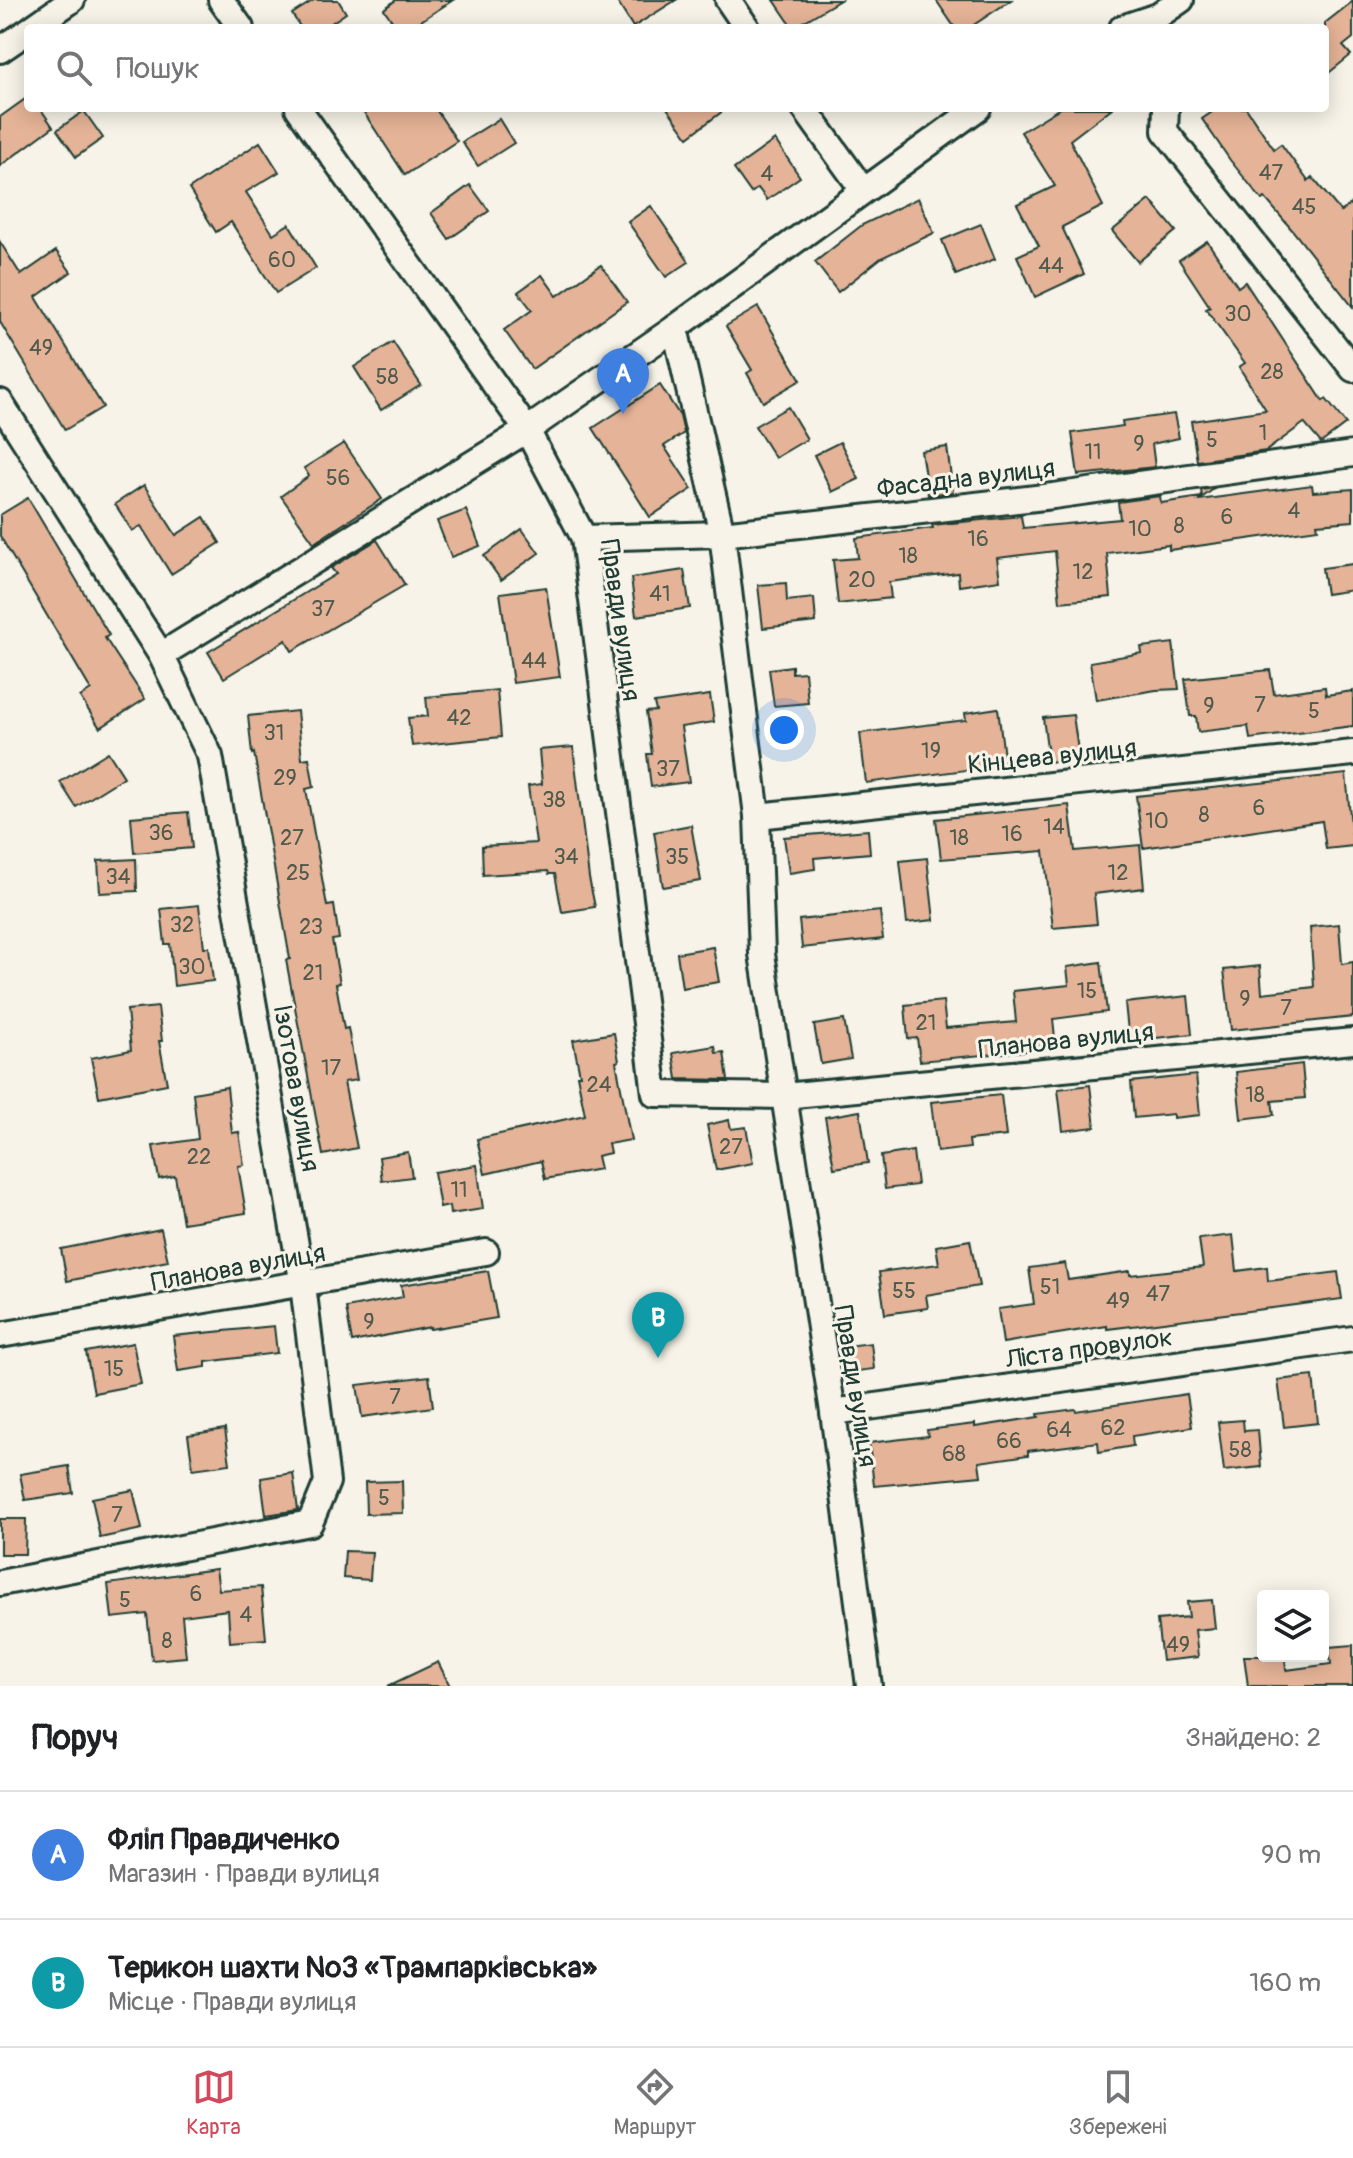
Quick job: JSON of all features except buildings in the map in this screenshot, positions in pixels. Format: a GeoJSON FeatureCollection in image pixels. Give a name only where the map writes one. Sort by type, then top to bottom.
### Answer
{"type":"FeatureCollection","features":[{"type":"Feature","properties":{"kind":"street"},"geometry":{"type":"LineString","coordinates":[[37,24],[72,0]]}},
{"type":"Feature","properties":{"kind":"street"},"geometry":{"type":"LineString","coordinates":[[221,0],[238,24]]}},
{"type":"Feature","properties":{"kind":"street"},"geometry":{"type":"LineString","coordinates":[[728,0],[744,24]]}},
{"type":"Feature","properties":{"kind":"street"},"geometry":{"type":"LineString","coordinates":[[1134,24],[1158,16],[1181,0]]}},
{"type":"Feature","properties":{"kind":"street"},"geometry":{"type":"LineString","coordinates":[[1178,24],[1187,0]]}},
{"type":"Feature","properties":{"kind":"street"},"geometry":{"type":"LineString","coordinates":[[0,50],[24,33]]}},
{"type":"Feature","properties":{"kind":"street","name":"Правди вулиця"},"geometry":{"type":"LineString","coordinates":[[301,112],[527,430],[584,538],[655,1094],[784,1096]]}},
{"type":"Feature","properties":{"kind":"street"},"geometry":{"type":"LineString","coordinates":[[807,112],[863,190]]}},
{"type":"Feature","properties":{"kind":"street"},"geometry":{"type":"LineString","coordinates":[[161,655],[527,430],[675,328],[972,112]]}},
{"type":"Feature","properties":{"kind":"street"},"geometry":{"type":"LineString","coordinates":[[1166,112],[1165,131],[1353,369]]}},
{"type":"Feature","properties":{"kind":"street","name":"Правди вулиця"},"geometry":{"type":"LineString","coordinates":[[675,328],[722,534],[757,816],[762,954],[833,1412],[869,1686]]}},
{"type":"Feature","properties":{"kind":"street","name":"Ізотова вулиця"},"geometry":{"type":"LineString","coordinates":[[0,402],[161,655],[210,756],[303,1285],[327,1482],[310,1523],[0,1583]]}},
{"type":"Feature","properties":{"kind":"street","name":"Фасадна вулиця"},"geometry":{"type":"LineString","coordinates":[[584,538],[722,534],[1053,496],[1353,454]]}},
{"type":"Feature","properties":{"kind":"street","name":"Кінцева вулиця"},"geometry":{"type":"LineString","coordinates":[[757,816],[1353,753]]}},
{"type":"Feature","properties":{"kind":"street","name":"Планова вулиця"},"geometry":{"type":"LineString","coordinates":[[784,1096],[1353,1041]]}},
{"type":"Feature","properties":{"kind":"street","name":"Планова вулиця"},"geometry":{"type":"LineString","coordinates":[[0,1335],[486,1252]]}},
{"type":"Feature","properties":{"kind":"street","name":"Ліста провулок"},"geometry":{"type":"LineString","coordinates":[[833,1412],[1353,1339]]}},
{"type":"Feature","properties":{"kind":"place","name":"Фліп Правдиченко"},"geometry":{"type":"Point","coordinates":[623,414]}},
{"type":"Feature","properties":{"kind":"place","name":"Терикон шахти №3 «Трампарківська»"},"geometry":{"type":"Point","coordinates":[658,1358]}}]}
